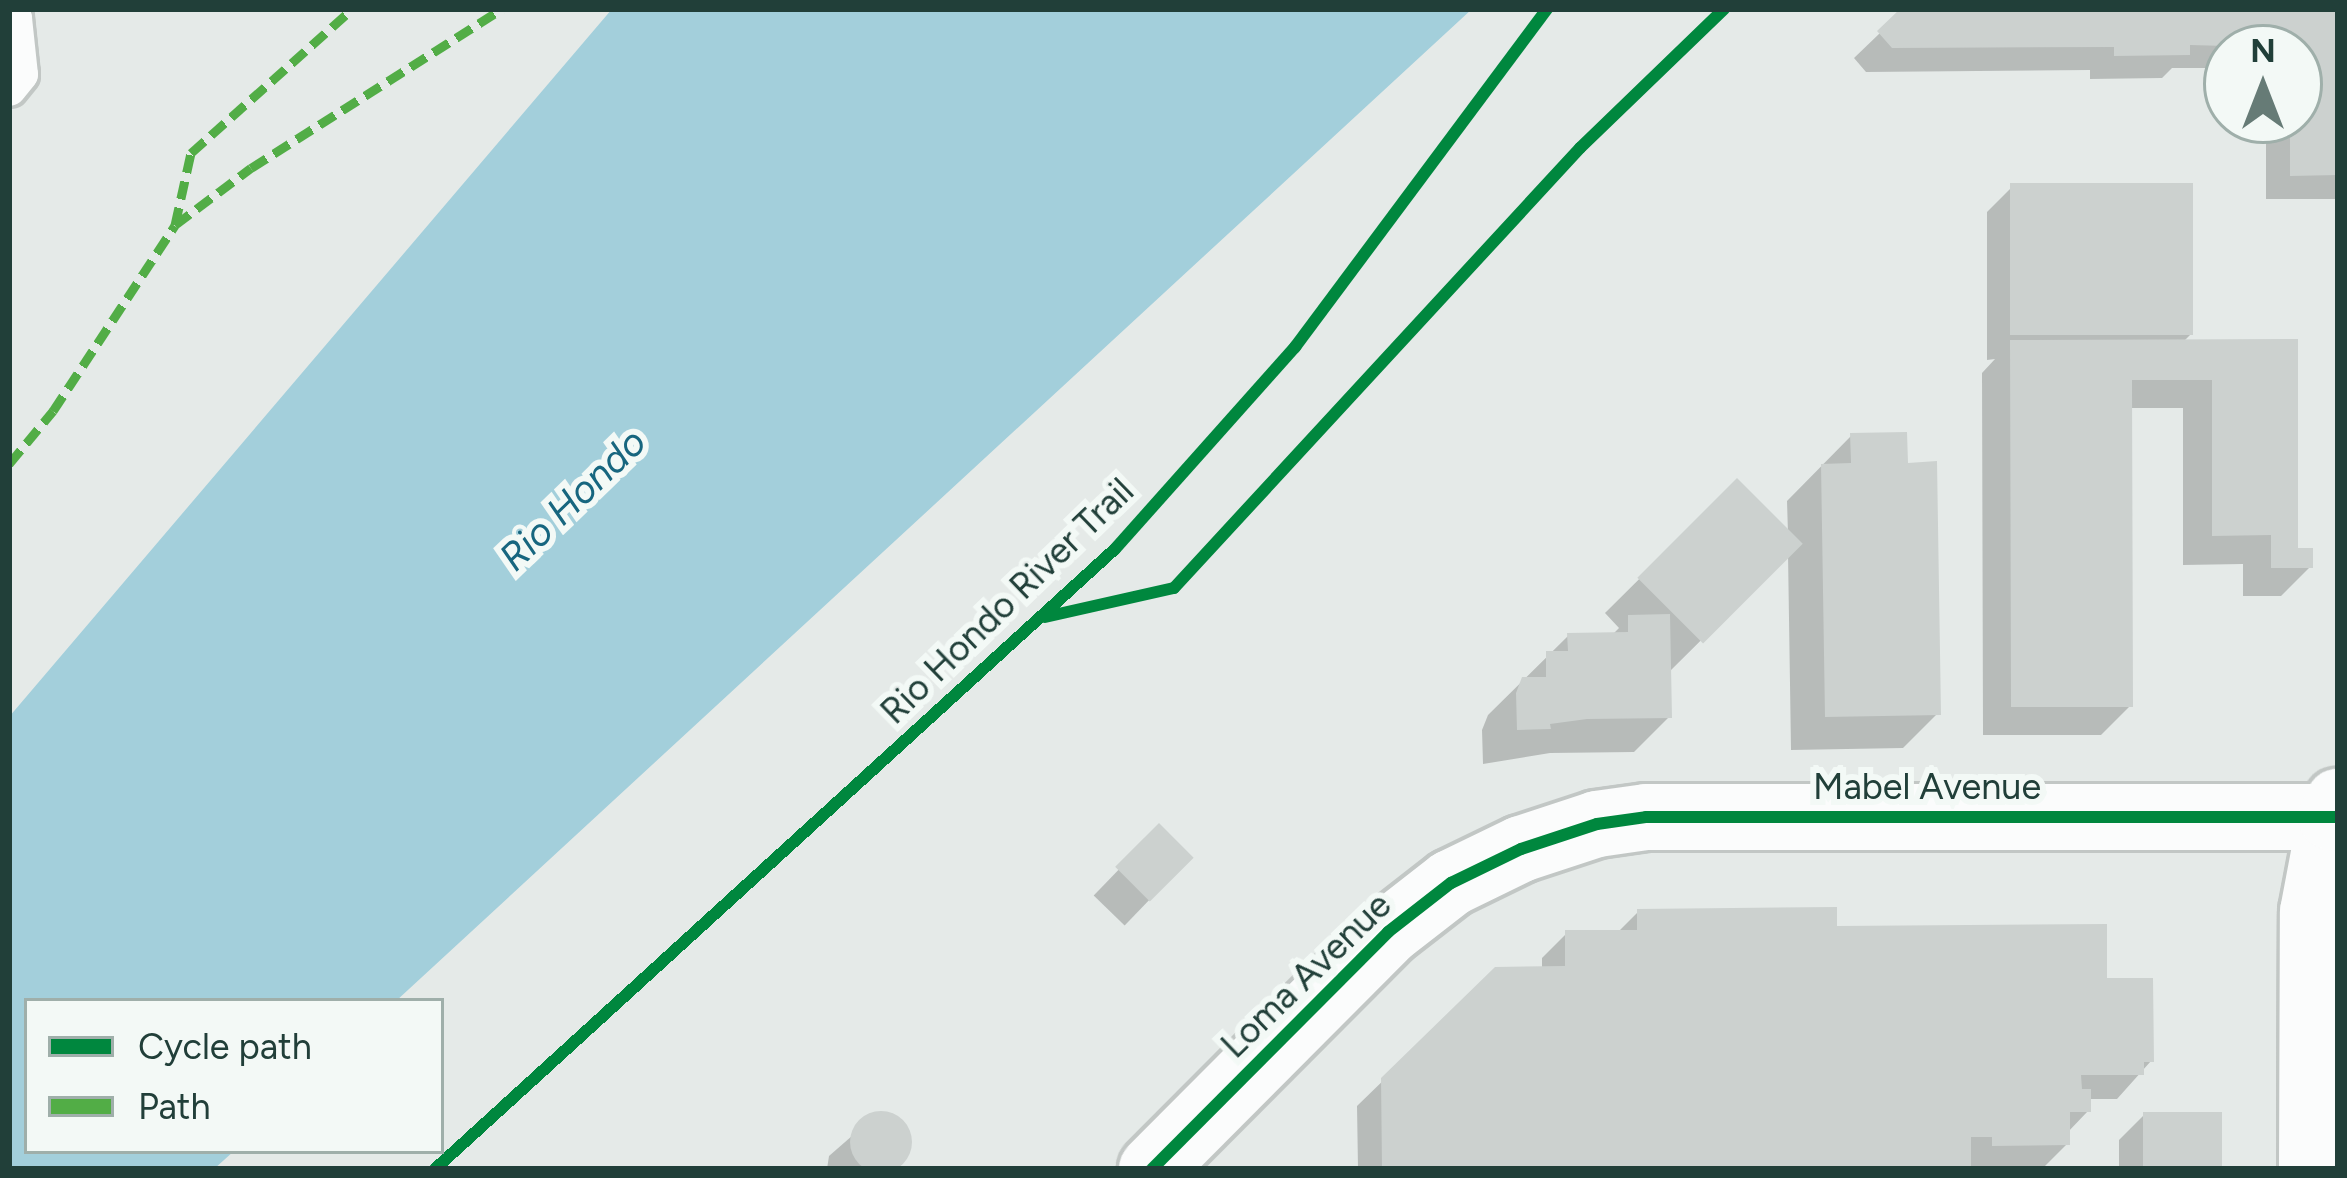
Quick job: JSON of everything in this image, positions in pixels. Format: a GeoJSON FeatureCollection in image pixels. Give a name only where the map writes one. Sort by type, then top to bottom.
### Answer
{"type":"FeatureCollection","features":[{"type":"Feature","properties":{"kind":"street","name":"Mabel Avenue"},"geometry":{"type":"LineString","coordinates":[[1520,849],[1597,824],[1646,817],[2336,812]]}},
{"type":"Feature","properties":{"kind":"street"},"geometry":{"type":"LineString","coordinates":[[2312,1169],[2313,912],[2336,812]]}},
{"type":"Feature","properties":{"kind":"street","name":"Loma Avenue"},"geometry":{"type":"LineString","coordinates":[[1152,1169],[1388,932],[1450,883],[1520,849]]}},
{"type":"Feature","properties":{"kind":"lane"},"geometry":{"type":"LineString","coordinates":[[9,13],[15,18],[21,74],[9,89]]}},
{"type":"Feature","properties":{"kind":"water","name":"Rio Hondo"},"geometry":{"type":"Polygon","coordinates":[[[612,9],[1472,9],[399,998],[24,998],[24,1154],[231,1154],[214,1169],[9,1169],[9,717],[612,9]]]}},
{"type":"Feature","properties":{"kind":"building"},"geometry":{"type":"Polygon","coordinates":[[[1900,9],[2338,9],[2338,175],[2290,176],[2290,144],[2323,144],[2323,24],[2203,24],[2203,45],[2190,45],[2190,55],[2114,56],[2114,47],[1892,48],[1877,31],[1900,9]]]}},
{"type":"Feature","properties":{"kind":"building"},"geometry":{"type":"Polygon","coordinates":[[[2010,183],[2193,183],[2193,335],[2010,335],[2010,183]]]}},
{"type":"Feature","properties":{"kind":"building"},"geometry":{"type":"Polygon","coordinates":[[[2298,339],[2298,548],[2313,548],[2313,568],[2271,568],[2271,535],[2212,536],[2212,380],[2132,380],[2133,707],[2011,707],[2010,340],[2298,339]]]}},
{"type":"Feature","properties":{"kind":"building"},"geometry":{"type":"Polygon","coordinates":[[[1907,432],[1908,463],[1937,461],[1941,715],[1825,717],[1821,464],[1851,463],[1850,433],[1907,432]]]}},
{"type":"Feature","properties":{"kind":"building"},"geometry":{"type":"Polygon","coordinates":[[[1737,478],[1803,544],[1703,643],[1637,578],[1737,478]]]}},
{"type":"Feature","properties":{"kind":"building"},"geometry":{"type":"Polygon","coordinates":[[[1670,614],[1672,718],[1587,719],[1550,724],[1551,729],[1517,730],[1516,693],[1522,677],[1546,677],[1546,651],[1568,651],[1567,633],[1628,632],[1628,615],[1670,614]]]}},
{"type":"Feature","properties":{"kind":"building"},"geometry":{"type":"Polygon","coordinates":[[[1159,823],[1194,858],[1150,901],[1115,867],[1159,823]]]}},
{"type":"Feature","properties":{"kind":"building"},"geometry":{"type":"Polygon","coordinates":[[[1837,907],[1837,926],[2107,924],[2107,978],[2153,978],[2154,1062],[2144,1062],[2144,1075],[2081,1075],[2082,1089],[2091,1089],[2091,1112],[2070,1112],[2070,1145],[1992,1146],[1992,1137],[1971,1137],[1971,1169],[1382,1169],[1381,1078],[1495,967],[1565,966],[1565,930],[1637,930],[1637,909],[1837,907]]]}},
{"type":"Feature","properties":{"kind":"building"},"geometry":{"type":"Polygon","coordinates":[[[881,1111],[903,1120],[912,1142],[903,1164],[881,1173],[859,1164],[850,1142],[859,1120],[881,1111]]]}},
{"type":"Feature","properties":{"kind":"building"},"geometry":{"type":"Polygon","coordinates":[[[2143,1112],[2222,1112],[2222,1169],[2143,1169],[2143,1112]]]}},
{"type":"Feature","properties":{"kind":"marked path"},"geometry":{"type":"LineString","coordinates":[[175,225],[191,153],[352,9]]}},
{"type":"Feature","properties":{"kind":"marked path"},"geometry":{"type":"LineString","coordinates":[[9,464],[53,411],[175,225],[251,168],[502,9]]}},
{"type":"Feature","properties":{"kind":"cycle path","name":"Rio Hondo River Trail"},"geometry":{"type":"LineString","coordinates":[[435,1169],[1115,549],[1295,347],[1547,9]]}},
{"type":"Feature","properties":{"kind":"cycle path","name":"Rio Hondo River Trail"},"geometry":{"type":"LineString","coordinates":[[1045,617],[1174,588],[1580,148],[1724,9]]}},
{"type":"Feature","properties":{"kind":"cycle path"},"geometry":{"type":"LineString","coordinates":[[1152,1169],[1388,932],[1451,883],[1521,849],[1597,824],[1646,817],[2338,817]]}}]}
